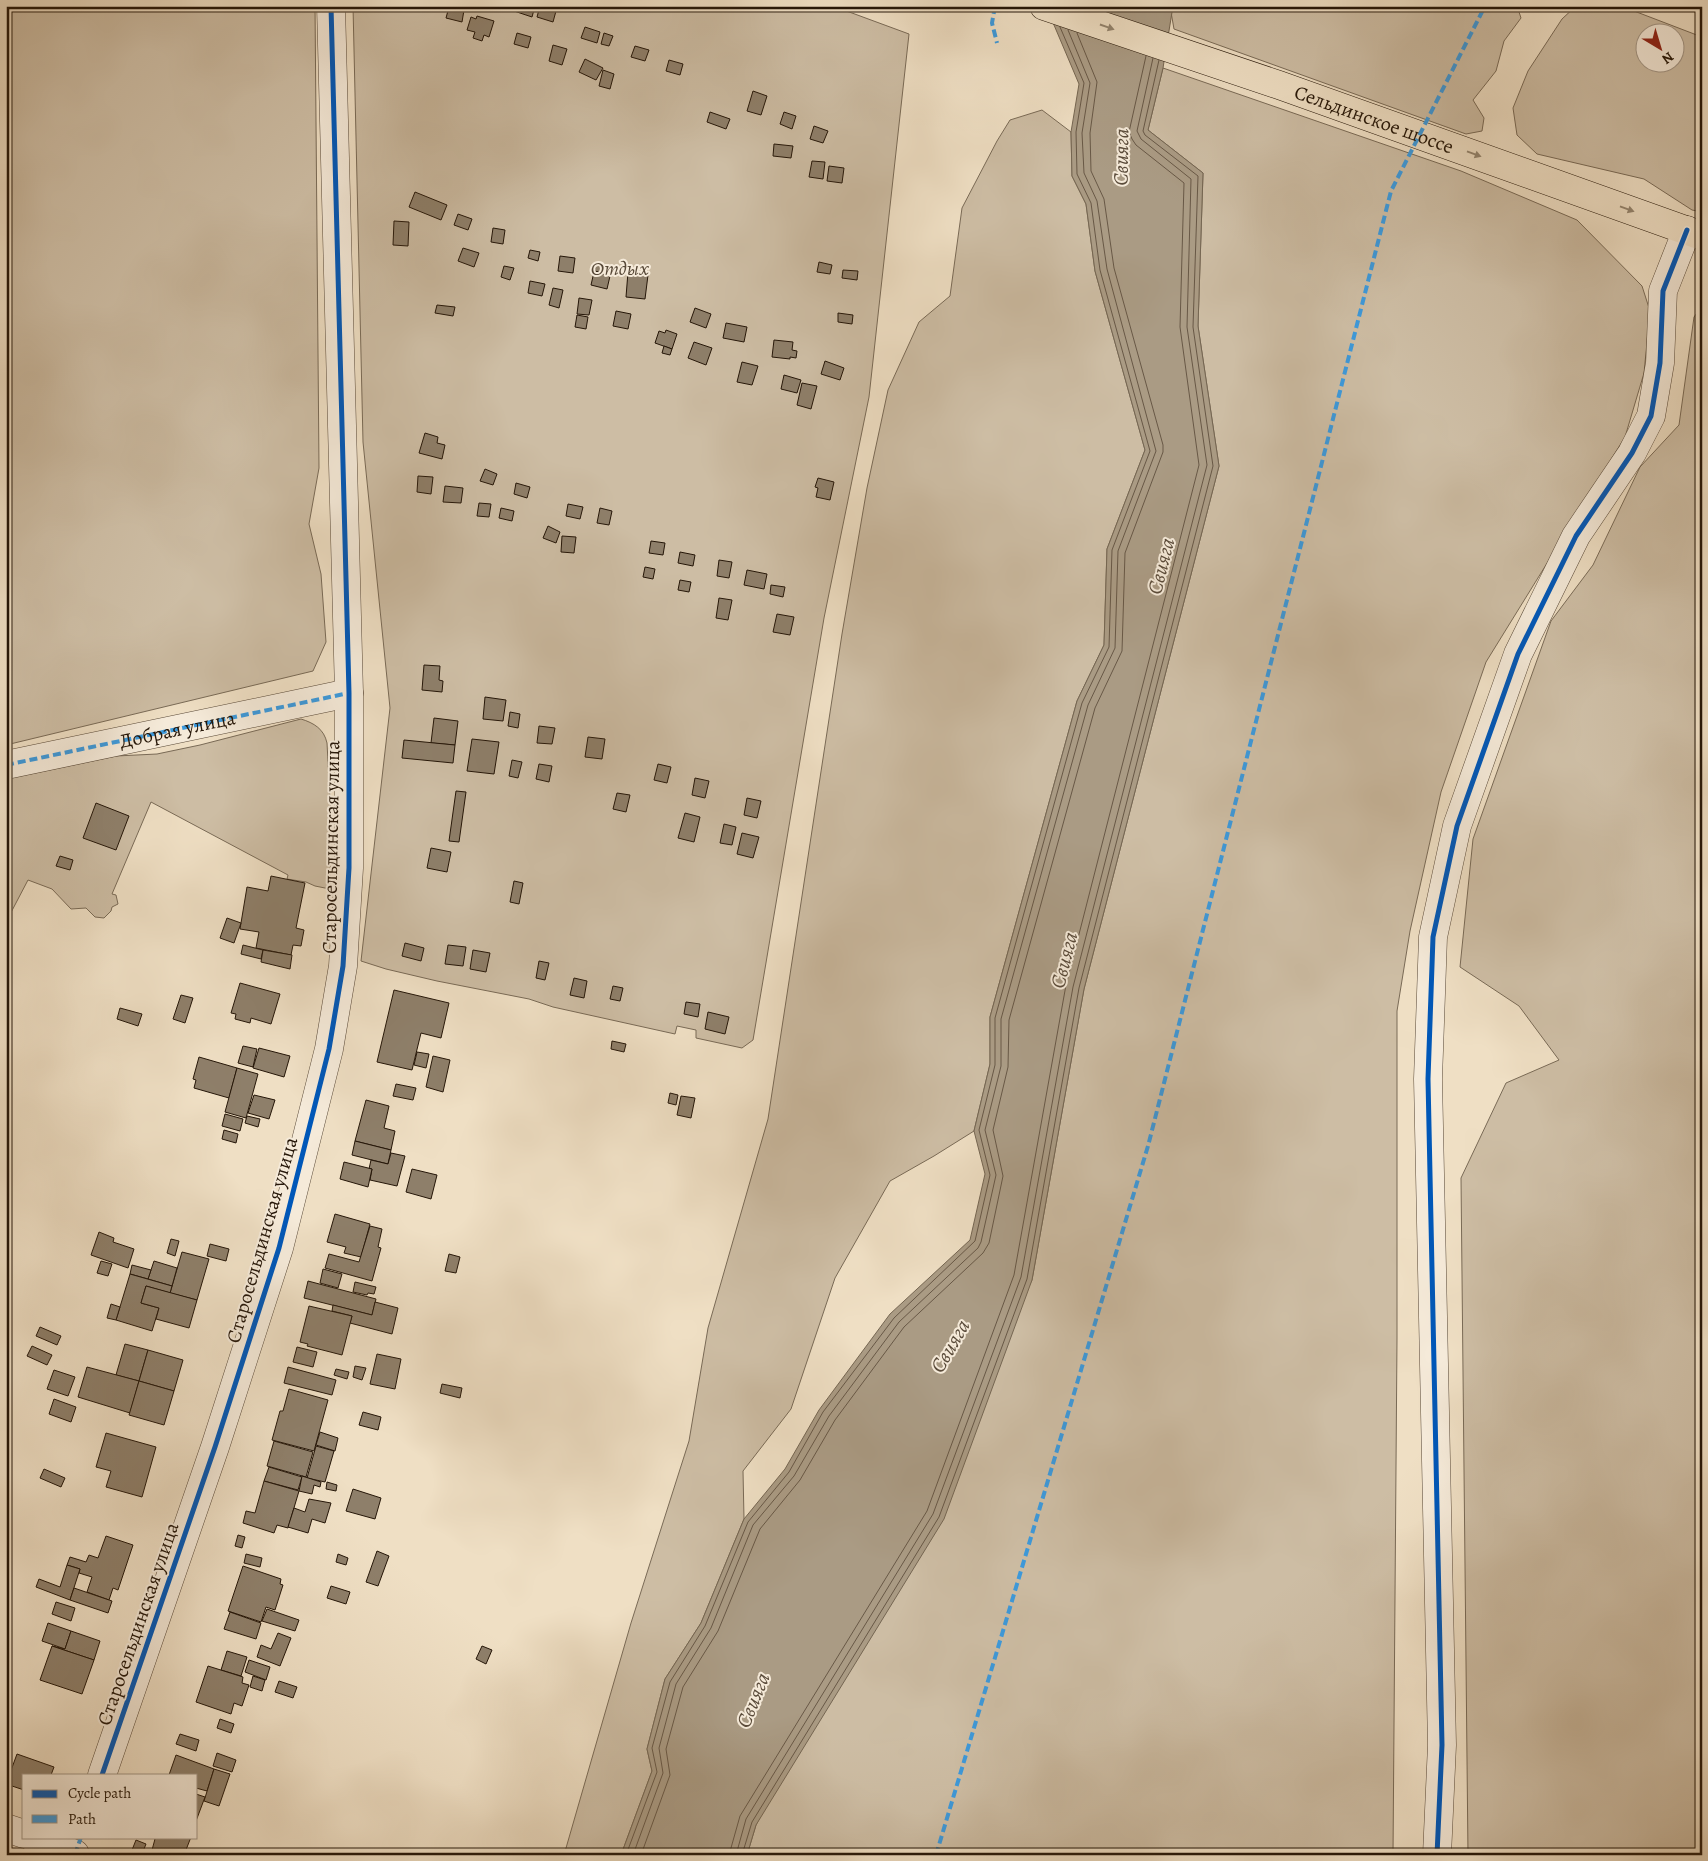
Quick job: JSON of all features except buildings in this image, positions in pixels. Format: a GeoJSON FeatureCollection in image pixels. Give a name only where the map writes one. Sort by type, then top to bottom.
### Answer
{"type":"FeatureCollection","features":[{"type":"Feature","properties":{"kind":"main road","name":"Сельдинское шоссе"},"geometry":{"type":"LineString","coordinates":[[1044,6],[1280,85],[1694,233]]}},
{"type":"Feature","properties":{"kind":"street","name":"Старосельдинская улица"},"geometry":{"type":"LineString","coordinates":[[102,1774],[215,1448],[279,1248],[329,1049],[344,953],[349,868],[349,693],[331,6]]}},
{"type":"Feature","properties":{"kind":"street"},"geometry":{"type":"LineString","coordinates":[[1437,1855],[1442,1745],[1428,1079],[1433,937],[1457,826],[1518,654],[1576,536],[1632,453],[1651,416],[1660,364],[1663,291],[1694,233]]}},
{"type":"Feature","properties":{"kind":"street","name":"Добрая улица"},"geometry":{"type":"LineString","coordinates":[[6,765],[349,693]]}},
{"type":"Feature","properties":{"kind":"street"},"geometry":{"type":"LineString","coordinates":[[6,1828],[22,1833]]}},
{"type":"Feature","properties":{"kind":"street"},"geometry":{"type":"LineString","coordinates":[[36,1838],[77,1849]]}},
{"type":"Feature","properties":{"kind":"green space"},"geometry":{"type":"Polygon","coordinates":[[[6,6],[315,6],[319,468],[309,524],[321,574],[326,642],[313,671],[6,745],[6,6]]]}},
{"type":"Feature","properties":{"kind":"green space","name":"Отдых"},"geometry":{"type":"Polygon","coordinates":[[[353,6],[833,6],[909,34],[869,397],[824,618],[753,1040],[742,1048],[696,1038],[696,1030],[677,1026],[675,1034],[553,1007],[529,999],[437,981],[361,961],[390,708],[363,442],[353,6]]]}},
{"type":"Feature","properties":{"kind":"green space"},"geometry":{"type":"Polygon","coordinates":[[[1173,6],[1517,6],[1521,18],[1504,41],[1496,71],[1473,100],[1484,118],[1482,131],[1466,134],[1174,29],[1171,12],[1173,6]]]}},
{"type":"Feature","properties":{"kind":"green space"},"geometry":{"type":"Polygon","coordinates":[[[1576,6],[1621,6],[1663,22],[1636,22],[1636,72],[1686,72],[1686,31],[1702,37],[1702,212],[1692,210],[1644,179],[1537,154],[1517,135],[1513,108],[1528,71],[1562,19],[1576,6]]]}},
{"type":"Feature","properties":{"kind":"green space"},"geometry":{"type":"Polygon","coordinates":[[[1163,68],[1461,171],[1577,220],[1642,286],[1650,311],[1644,373],[1625,437],[1486,662],[1441,792],[1410,931],[1397,1011],[1397,1338],[1393,1855],[747,1855],[756,1825],[1032,1280],[1084,989],[1219,466],[1198,326],[1203,173],[1148,130],[1163,68]]]}},
{"type":"Feature","properties":{"kind":"green space"},"geometry":{"type":"Polygon","coordinates":[[[1042,110],[1071,132],[1072,176],[1086,204],[1095,271],[1145,450],[1107,549],[1104,645],[1077,701],[990,1017],[990,1064],[974,1131],[890,1181],[835,1278],[791,1409],[743,1471],[744,1519],[701,1623],[665,1679],[647,1749],[652,1771],[621,1855],[564,1855],[631,1623],[689,1441],[708,1328],[768,1119],[842,634],[867,488],[888,390],[919,322],[950,296],[962,208],[997,141],[1010,120],[1042,110]]]}},
{"type":"Feature","properties":{"kind":"green space"},"geometry":{"type":"Polygon","coordinates":[[[1702,306],[1702,1855],[1468,1855],[1461,1178],[1506,1083],[1559,1060],[1519,1006],[1460,967],[1473,839],[1551,621],[1593,565],[1640,467],[1679,425],[1694,317],[1702,306]]]}},
{"type":"Feature","properties":{"kind":"green space"},"geometry":{"type":"Polygon","coordinates":[[[301,719],[318,727],[324,734],[327,743],[331,817],[330,889],[287,879],[288,875],[151,802],[112,894],[116,895],[118,904],[112,907],[111,911],[104,918],[95,917],[86,908],[71,909],[52,889],[28,880],[6,922],[6,779],[116,756],[157,754],[301,719]]]}},
{"type":"Feature","properties":{"kind":"water","name":"Свияга"},"geometry":{"type":"Polygon","coordinates":[[[1050,6],[1173,6],[1163,68],[1148,130],[1203,173],[1198,326],[1219,466],[1084,989],[1032,1280],[944,1519],[756,1825],[747,1855],[621,1855],[652,1771],[647,1749],[665,1679],[701,1623],[744,1519],[785,1469],[819,1410],[890,1314],[970,1240],[985,1174],[974,1131],[990,1064],[990,1017],[1077,701],[1104,645],[1107,549],[1145,450],[1095,271],[1086,204],[1072,176],[1071,132],[1079,84],[1054,25],[1050,6]]]}},
{"type":"Feature","properties":{"kind":"marked path"},"geometry":{"type":"LineString","coordinates":[[995,6],[992,23],[997,43]]}},
{"type":"Feature","properties":{"kind":"marked path"},"geometry":{"type":"LineString","coordinates":[[936,1855],[1148,1146],[1391,191],[1485,6]]}},
{"type":"Feature","properties":{"kind":"marked path"},"geometry":{"type":"LineString","coordinates":[[6,765],[349,693],[349,696]]}},
{"type":"Feature","properties":{"kind":"marked path"},"geometry":{"type":"LineString","coordinates":[[75,1855],[81,1838]]}},
{"type":"Feature","properties":{"kind":"cycle path"},"geometry":{"type":"LineString","coordinates":[[102,1774],[215,1447],[279,1248],[329,1049],[343,966],[349,868],[349,693],[331,6]]}},
{"type":"Feature","properties":{"kind":"cycle path"},"geometry":{"type":"LineString","coordinates":[[1437,1855],[1442,1745],[1428,1079],[1433,937],[1457,826],[1518,654],[1576,536],[1632,453],[1651,416],[1660,363],[1663,291],[1687,230]]}}]}
